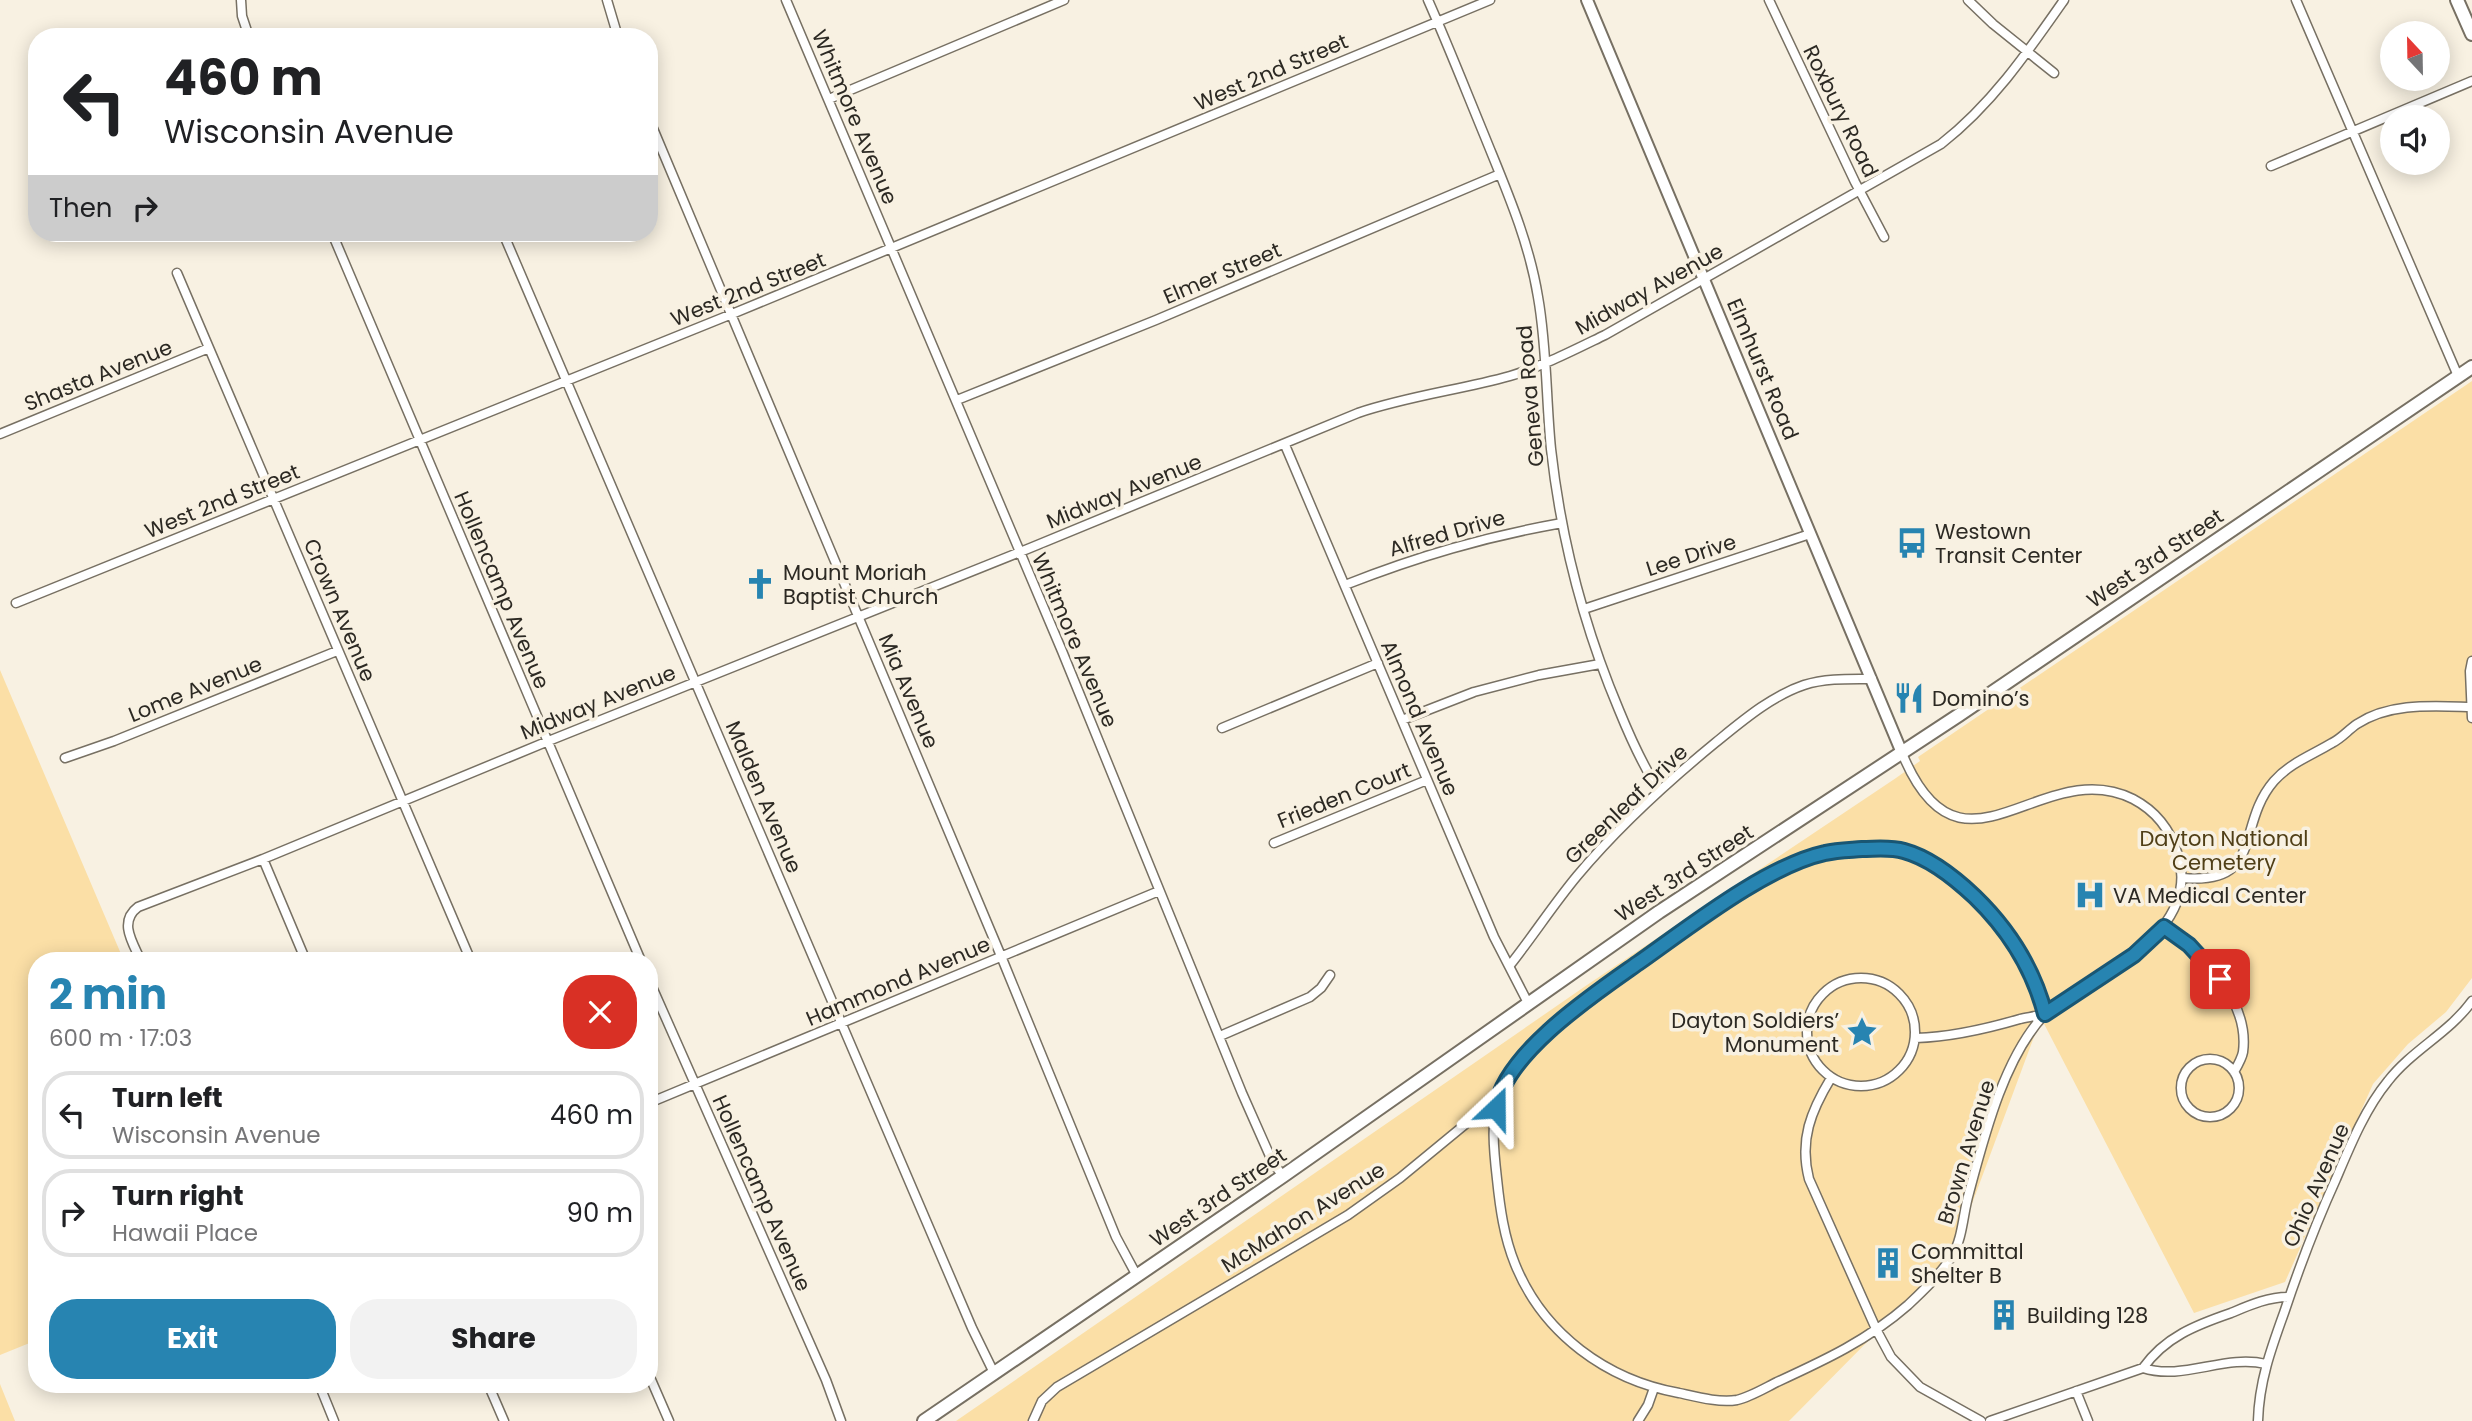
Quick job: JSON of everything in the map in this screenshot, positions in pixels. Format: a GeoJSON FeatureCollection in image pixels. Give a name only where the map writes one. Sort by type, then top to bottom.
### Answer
{"type":"FeatureCollection","features":[{"type":"Feature","properties":{"kind":"main road"},"geometry":{"type":"LineString","coordinates":[[2457,0],[2472,34]]}},
{"type":"Feature","properties":{"kind":"main road","name":"West 3rd Street"},"geometry":{"type":"LineString","coordinates":[[924,1421],[1283,1176],[1659,912],[1902,753],[2472,367]]}},
{"type":"Feature","properties":{"kind":"street"},"geometry":{"type":"LineString","coordinates":[[241,0],[246,28]]}},
{"type":"Feature","properties":{"kind":"street"},"geometry":{"type":"LineString","coordinates":[[607,0],[615,28]]}},
{"type":"Feature","properties":{"kind":"street","name":"Whitmore Avenue"},"geometry":{"type":"LineString","coordinates":[[786,0],[957,400],[1273,1163],[1283,1176]]}},
{"type":"Feature","properties":{"kind":"street"},"geometry":{"type":"LineString","coordinates":[[829,99],[1064,0]]}},
{"type":"Feature","properties":{"kind":"street","name":"Geneva Road"},"geometry":{"type":"LineString","coordinates":[[1428,0],[1520,226],[1538,297],[1551,445],[1562,523],[1600,664],[1627,728],[1659,790]]}},
{"type":"Feature","properties":{"kind":"street","name":"West 2nd Street"},"geometry":{"type":"LineString","coordinates":[[16,603],[567,382],[1490,0]]}},
{"type":"Feature","properties":{"kind":"street","name":"Elmhurst Road"},"geometry":{"type":"LineString","coordinates":[[1587,0],[1902,753]]}},
{"type":"Feature","properties":{"kind":"street","name":"Roxbury Road"},"geometry":{"type":"LineString","coordinates":[[1769,0],[1884,237]]}},
{"type":"Feature","properties":{"kind":"street"},"geometry":{"type":"LineString","coordinates":[[1968,0],[1993,24],[2054,73]]}},
{"type":"Feature","properties":{"kind":"street","name":"Midway Avenue"},"geometry":{"type":"LineString","coordinates":[[137,952],[128,931],[129,916],[138,907],[263,859],[1377,407],[1513,375],[1605,335],[1920,158],[1955,133],[1996,94],[2064,0]]}},
{"type":"Feature","properties":{"kind":"street"},"geometry":{"type":"LineString","coordinates":[[2296,0],[2458,376]]}},
{"type":"Feature","properties":{"kind":"street"},"geometry":{"type":"LineString","coordinates":[[2271,166],[2472,81]]}},
{"type":"Feature","properties":{"kind":"street","name":"Mia Avenue"},"geometry":{"type":"LineString","coordinates":[[658,140],[1001,956],[1116,1237],[1137,1276]]}},
{"type":"Feature","properties":{"kind":"street","name":"Elmer Street"},"geometry":{"type":"LineString","coordinates":[[957,400],[1157,320],[1500,174]]}},
{"type":"Feature","properties":{"kind":"street","name":"Hollencamp Avenue"},"geometry":{"type":"LineString","coordinates":[[336,242],[637,952]]}},
{"type":"Feature","properties":{"kind":"street","name":"Malden Avenue"},"geometry":{"type":"LineString","coordinates":[[507,242],[972,1328],[994,1373]]}},
{"type":"Feature","properties":{"kind":"street","name":"Crown Avenue"},"geometry":{"type":"LineString","coordinates":[[177,273],[467,952]]}},
{"type":"Feature","properties":{"kind":"street","name":"Shasta Avenue"},"geometry":{"type":"LineString","coordinates":[[0,434],[209,348]]}},
{"type":"Feature","properties":{"kind":"street","name":"Almond Avenue"},"geometry":{"type":"LineString","coordinates":[[1285,445],[1494,937],[1528,1003]]}},
{"type":"Feature","properties":{"kind":"street","name":"Alfred Drive"},"geometry":{"type":"LineString","coordinates":[[1345,585],[1442,549],[1562,523]]}},
{"type":"Feature","properties":{"kind":"street","name":"Lee Drive"},"geometry":{"type":"LineString","coordinates":[[1584,609],[1810,534]]}},
{"type":"Feature","properties":{"kind":"street","name":"Lome Avenue"},"geometry":{"type":"LineString","coordinates":[[65,758],[114,741],[337,651]]}},
{"type":"Feature","properties":{"kind":"street"},"geometry":{"type":"LineString","coordinates":[[2472,661],[2472,718]]}},
{"type":"Feature","properties":{"kind":"street"},"geometry":{"type":"LineString","coordinates":[[1222,728],[1378,663]]}},
{"type":"Feature","properties":{"kind":"street"},"geometry":{"type":"LineString","coordinates":[[1402,720],[1474,692],[1600,664]]}},
{"type":"Feature","properties":{"kind":"street","name":"Greenleaf Drive"},"geometry":{"type":"LineString","coordinates":[[1510,965],[1576,877],[1659,790],[1733,729],[1787,693],[1806,685],[1827,680],[1872,679]]}},
{"type":"Feature","properties":{"kind":"street"},"geometry":{"type":"LineString","coordinates":[[2183,878],[2216,878],[2231,870],[2243,854],[2258,807],[2273,782],[2294,764],[2335,742],[2358,723],[2391,709],[2471,707]]}},
{"type":"Feature","properties":{"kind":"street"},"geometry":{"type":"LineString","coordinates":[[1902,753],[1908,768],[1933,803],[1945,812],[1968,820],[1990,818],[2072,790],[2105,790],[2122,794],[2142,804],[2163,824],[2176,849],[2183,878],[2175,908],[2164,927],[2134,955],[2045,1014],[1961,1034],[1916,1038]]}},
{"type":"Feature","properties":{"kind":"street","name":"Frieden Court"},"geometry":{"type":"LineString","coordinates":[[1274,843],[1427,780]]}},
{"type":"Feature","properties":{"kind":"street","name":"McMahon Avenue"},"geometry":{"type":"LineString","coordinates":[[1033,1421],[1042,1401],[1057,1387],[1348,1215],[1400,1178],[1479,1113],[1497,1102],[1503,1087],[1536,1045],[1566,1016],[1738,895],[1782,869],[1825,853],[1877,849],[1898,850],[1913,855],[1955,880],[1994,915],[2010,936],[2040,996],[2045,1014]]}},
{"type":"Feature","properties":{"kind":"street"},"geometry":{"type":"LineString","coordinates":[[263,859],[302,952]]}},
{"type":"Feature","properties":{"kind":"street","name":"Hammond Avenue"},"geometry":{"type":"LineString","coordinates":[[658,1099],[1159,891]]}},
{"type":"Feature","properties":{"kind":"street"},"geometry":{"type":"LineString","coordinates":[[2164,927],[2189,945],[2214,970],[2232,1001],[2240,1022],[2243,1043],[2243,1054],[2235,1072],[2240,1088],[2239,1097],[2229,1111],[2221,1116],[2208,1118],[2195,1114],[2187,1106],[2181,1093],[2183,1079],[2196,1063],[2217,1060],[2230,1066],[2235,1072]]}},
{"type":"Feature","properties":{"kind":"street"},"geometry":{"type":"LineString","coordinates":[[1220,1036],[1310,998],[1330,975]]}},
{"type":"Feature","properties":{"kind":"street"},"geometry":{"type":"LineString","coordinates":[[1854,979],[1868,979],[1891,988],[1910,1010],[1916,1028],[1916,1038],[1906,1061],[1886,1079],[1871,1084],[1844,1084],[1831,1078],[1814,1056],[1808,1031],[1809,1017],[1818,999],[1840,983],[1854,979]]}},
{"type":"Feature","properties":{"kind":"street","name":"Hollencamp Avenue"},"geometry":{"type":"LineString","coordinates":[[658,1001],[826,1380],[841,1421]]}},
{"type":"Feature","properties":{"kind":"street","name":"Ohio Avenue"},"geometry":{"type":"LineString","coordinates":[[2258,1421],[2259,1394],[2266,1364],[2317,1220],[2350,1147],[2379,1093],[2401,1066],[2445,1031],[2472,1001]]}},
{"type":"Feature","properties":{"kind":"street","name":"Brown Avenue"},"geometry":{"type":"LineString","coordinates":[[1497,1102],[1495,1166],[1501,1216],[1510,1251],[1524,1284],[1550,1321],[1580,1350],[1613,1371],[1654,1388],[1714,1400],[1738,1400],[1824,1361],[1877,1331],[1912,1301],[1953,1255],[1971,1183],[1999,1096],[2010,1070],[2045,1014]]}},
{"type":"Feature","properties":{"kind":"street"},"geometry":{"type":"LineString","coordinates":[[1831,1078],[1810,1118],[1805,1138],[1805,1160],[1809,1179],[1891,1357],[1912,1380],[1929,1393],[1981,1421]]}},
{"type":"Feature","properties":{"kind":"street"},"geometry":{"type":"LineString","coordinates":[[2143,1368],[2172,1339],[2196,1325],[2269,1298],[2289,1297]]}},
{"type":"Feature","properties":{"kind":"street"},"geometry":{"type":"LineString","coordinates":[[1990,1421],[2143,1368],[2164,1372],[2243,1360],[2266,1364]]}},
{"type":"Feature","properties":{"kind":"street"},"geometry":{"type":"LineString","coordinates":[[1638,1421],[1654,1388]]}},
{"type":"Feature","properties":{"kind":"street"},"geometry":{"type":"LineString","coordinates":[[2076,1391],[2088,1421]]}},
{"type":"Feature","properties":{"kind":"street"},"geometry":{"type":"LineString","coordinates":[[323,1393],[334,1421]]}},
{"type":"Feature","properties":{"kind":"street"},"geometry":{"type":"LineString","coordinates":[[492,1393],[504,1421]]}},
{"type":"Feature","properties":{"kind":"street"},"geometry":{"type":"LineString","coordinates":[[657,1393],[669,1421]]}},
{"type":"Feature","properties":{"kind":"green space","name":"Dayton National Cemetery"},"geometry":{"type":"Polygon","coordinates":[[[2472,381],[2472,978],[2446,1012],[2408,1044],[2373,1084],[2285,1282],[2194,1313],[2041,1018],[1953,1255],[1789,1421],[956,1421],[1587,985],[1896,778],[1920,761],[1918,757],[2472,381]]]}},
{"type":"Feature","properties":{"kind":"green space"},"geometry":{"type":"Polygon","coordinates":[[[0,670],[120,952],[28,952],[28,1344],[0,1355],[0,670]]]}},
{"type":"Feature","properties":{"kind":"green space"},"geometry":{"type":"Polygon","coordinates":[[[0,1384],[15,1421],[0,1421],[0,1384]]]}},
{"type":"Feature","properties":{"kind":"place","name":"Westown Transit Center"},"geometry":{"type":"Point","coordinates":[1912,543]}},
{"type":"Feature","properties":{"kind":"place","name":"Mount Moriah Baptist Church"},"geometry":{"type":"Point","coordinates":[760,584]}},
{"type":"Feature","properties":{"kind":"place","name":"Domino’s"},"geometry":{"type":"Point","coordinates":[1909,698]}},
{"type":"Feature","properties":{"kind":"place","name":"VA Medical Center"},"geometry":{"type":"Point","coordinates":[2090,895]}},
{"type":"Feature","properties":{"kind":"place","name":"Dayton Soldiers’ Monument"},"geometry":{"type":"Point","coordinates":[1862,1032]}},
{"type":"Feature","properties":{"kind":"place","name":"Committal Shelter B"},"geometry":{"type":"Point","coordinates":[1888,1263]}},
{"type":"Feature","properties":{"kind":"place","name":"Building 128"},"geometry":{"type":"Point","coordinates":[2004,1315]}},
{"type":"Feature","properties":{"kind":"route"},"geometry":{"type":"LineString","coordinates":[[1496,1108],[1503,1087],[1517,1067],[1536,1045],[1579,1005],[1738,895],[1782,869],[1825,853],[1898,850],[1913,855],[1955,880],[2003,925],[2025,961],[2045,1014],[2134,955],[2164,927],[2189,945],[2220,979]]}}]}
